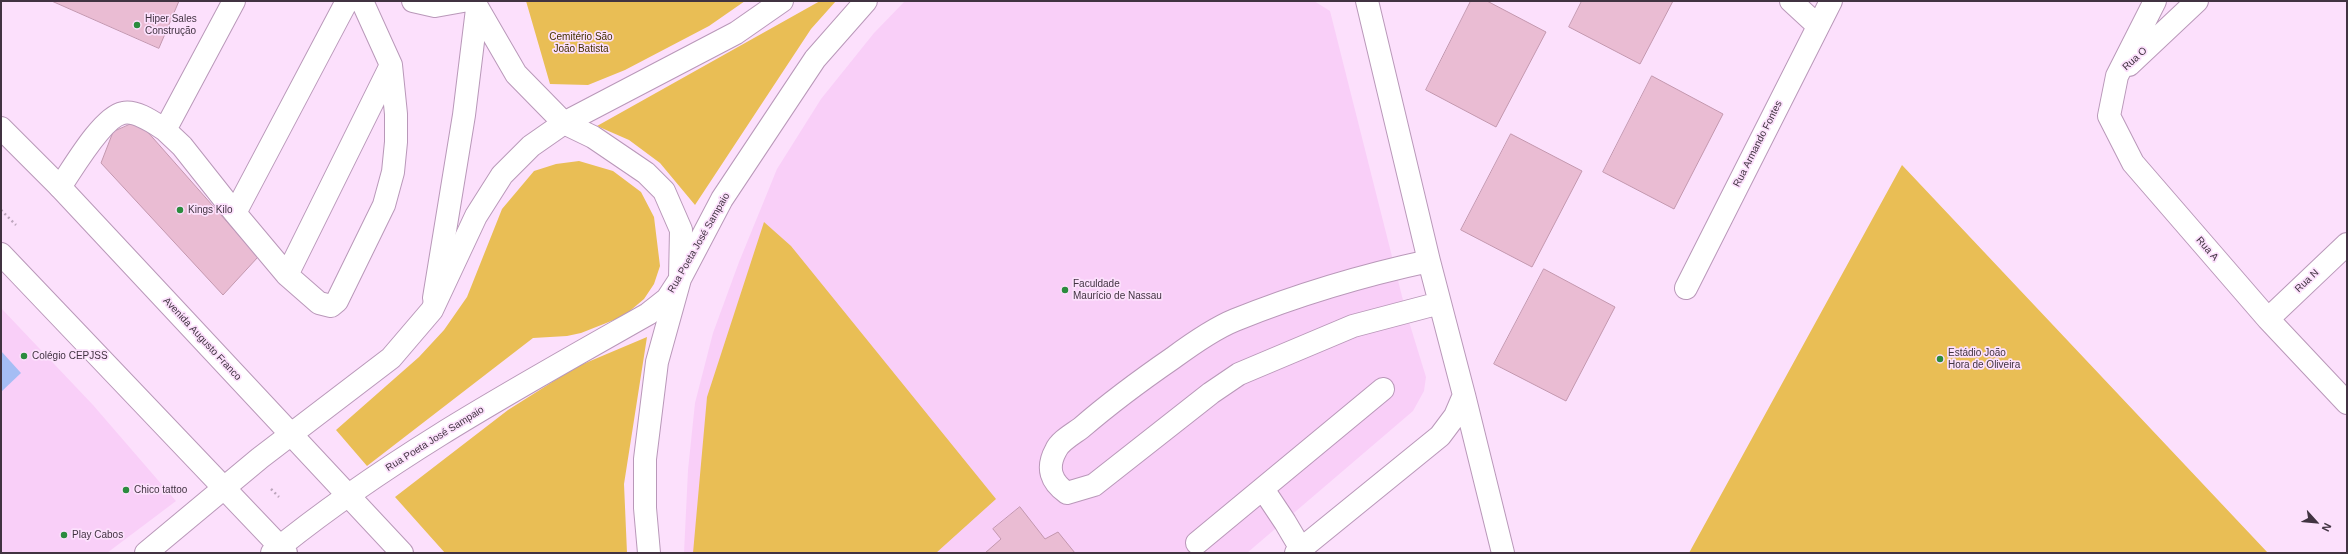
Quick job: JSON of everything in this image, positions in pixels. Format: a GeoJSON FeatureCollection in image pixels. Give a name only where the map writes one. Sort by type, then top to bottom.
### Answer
{"type":"FeatureCollection","features":[{"type":"Feature","properties":{"kind":"main road"},"geometry":{"type":"LineString","coordinates":[[165,130],[234,1]]}},
{"type":"Feature","properties":{"kind":"main road"},"geometry":{"type":"LineString","coordinates":[[235,213],[347,1]]}},
{"type":"Feature","properties":{"kind":"main road"},"geometry":{"type":"LineString","coordinates":[[60,187],[95,136],[112,118],[124,112],[141,116],[165,130],[182,146],[235,213],[288,275],[319,303],[331,306],[337,301],[384,205],[393,172],[396,114],[391,65],[362,1]]}},
{"type":"Feature","properties":{"kind":"main road"},"geometry":{"type":"LineString","coordinates":[[413,1],[435,6],[472,4]]}},
{"type":"Feature","properties":{"kind":"main road"},"geometry":{"type":"LineString","coordinates":[[146,553],[391,358],[432,310],[476,216],[502,175],[531,146],[564,123],[736,33],[782,1]]}},
{"type":"Feature","properties":{"kind":"main road","name":"Rua Poeta José Sampaio"},"geometry":{"type":"LineString","coordinates":[[279,551],[348,495],[503,396],[648,314],[667,299],[680,279],[722,199],[815,59],[866,1]]}},
{"type":"Feature","properties":{"kind":"main road"},"geometry":{"type":"LineString","coordinates":[[1367,1],[1429,261],[1503,553]]}},
{"type":"Feature","properties":{"kind":"main road"},"geometry":{"type":"LineString","coordinates":[[1791,1],[1817,25]]}},
{"type":"Feature","properties":{"kind":"main road","name":"Rua Armando Fontes"},"geometry":{"type":"LineString","coordinates":[[1686,288],[1817,25],[1831,1]]}},
{"type":"Feature","properties":{"kind":"main road","name":"Rua O"},"geometry":{"type":"LineString","coordinates":[[2117,76],[2155,1]]}},
{"type":"Feature","properties":{"kind":"main road","name":"Rua O"},"geometry":{"type":"LineString","coordinates":[[2117,76],[2197,1]]}},
{"type":"Feature","properties":{"kind":"main road"},"geometry":{"type":"LineString","coordinates":[[472,4],[516,74],[564,123],[593,137],[646,173],[664,191],[681,230],[680,279],[657,362],[645,459],[645,508],[649,553]]}},
{"type":"Feature","properties":{"kind":"main road"},"geometry":{"type":"LineString","coordinates":[[432,310],[464,115],[472,4]]}},
{"type":"Feature","properties":{"kind":"main road"},"geometry":{"type":"LineString","coordinates":[[288,275],[391,65]]}},
{"type":"Feature","properties":{"kind":"main road","name":"Rua A"},"geometry":{"type":"LineString","coordinates":[[2117,76],[2109,116],[2133,163],[2268,319],[2347,403]]}},
{"type":"Feature","properties":{"kind":"main road","name":"Avenida Augusto Franco"},"geometry":{"type":"LineString","coordinates":[[1,128],[60,187],[402,553]]}},
{"type":"Feature","properties":{"kind":"main road","name":"Rua N"},"geometry":{"type":"LineString","coordinates":[[2268,319],[2347,244]]}},
{"type":"Feature","properties":{"kind":"main road"},"geometry":{"type":"LineString","coordinates":[[1,254],[226,488],[279,551]]}},
{"type":"Feature","properties":{"kind":"main road"},"geometry":{"type":"LineString","coordinates":[[1429,261],[1379,273],[1268,308],[1233,321],[1195,342],[1118,396],[1057,448],[1050,463],[1050,472],[1057,486],[1067,493],[1094,485],[1239,374],[1353,326],[1440,303]]}},
{"type":"Feature","properties":{"kind":"main road"},"geometry":{"type":"LineString","coordinates":[[1197,543],[1383,389]]}},
{"type":"Feature","properties":{"kind":"main road"},"geometry":{"type":"LineString","coordinates":[[1263,489],[1285,522],[1298,551],[1440,436],[1455,416],[1464,395]]}},
{"type":"Feature","properties":{"kind":"shaded area","name":"Faculdade Maurício de Nassau"},"geometry":{"type":"Polygon","coordinates":[[[905,1],[1314,1],[1330,11],[1406,312],[1426,377],[1424,391],[1413,411],[1247,553],[684,553],[688,470],[695,403],[713,333],[739,262],[777,169],[821,99],[874,33],[905,1]]]}},
{"type":"Feature","properties":{"kind":"shaded area"},"geometry":{"type":"Polygon","coordinates":[[[1,308],[93,405],[176,501],[107,553],[1,553],[1,308]]]}},
{"type":"Feature","properties":{"kind":"green space","name":"Cemitério São João Batista"},"geometry":{"type":"Polygon","coordinates":[[[526,1],[745,1],[709,26],[625,70],[588,85],[550,84],[526,1]]]}},
{"type":"Feature","properties":{"kind":"green space"},"geometry":{"type":"Polygon","coordinates":[[[820,1],[836,1],[811,29],[695,205],[660,163],[629,140],[597,126],[820,1]]]}},
{"type":"Feature","properties":{"kind":"green space"},"geometry":{"type":"Polygon","coordinates":[[[579,161],[613,171],[641,192],[654,217],[660,266],[654,284],[644,299],[624,316],[581,333],[567,336],[533,338],[367,466],[336,430],[419,357],[444,330],[467,297],[502,209],[534,171],[556,164],[579,161]]]}},
{"type":"Feature","properties":{"kind":"green space","name":"Estádio João Hora de Oliveira"},"geometry":{"type":"Polygon","coordinates":[[[1902,165],[2268,553],[1689,553],[1902,165]]]}},
{"type":"Feature","properties":{"kind":"green space"},"geometry":{"type":"Polygon","coordinates":[[[764,222],[791,246],[996,499],[936,553],[693,553],[707,397],[764,222]]]}},
{"type":"Feature","properties":{"kind":"green space"},"geometry":{"type":"Polygon","coordinates":[[[647,337],[624,484],[627,553],[445,553],[395,497],[508,410],[576,367],[647,337]]]}},
{"type":"Feature","properties":{"kind":"water"},"geometry":{"type":"Polygon","coordinates":[[[1,351],[21,373],[1,392],[1,351]]]}},
{"type":"Feature","properties":{"kind":"building","name":"Hiper Sales Construção"},"geometry":{"type":"Polygon","coordinates":[[[52,1],[179,1],[159,48],[52,1]]]}},
{"type":"Feature","properties":{"kind":"building"},"geometry":{"type":"Polygon","coordinates":[[[1471,1],[1487,1],[1546,32],[1496,127],[1426,90],[1471,1]]]}},
{"type":"Feature","properties":{"kind":"building"},"geometry":{"type":"Polygon","coordinates":[[[1582,1],[1673,1],[1640,64],[1569,27],[1582,1]]]}},
{"type":"Feature","properties":{"kind":"building"},"geometry":{"type":"Polygon","coordinates":[[[1652,76],[1723,114],[1674,209],[1603,172],[1652,76]]]}},
{"type":"Feature","properties":{"kind":"building","name":"Kings Kilo"},"geometry":{"type":"Polygon","coordinates":[[[138,121],[258,257],[223,295],[101,163],[113,132],[138,121]]]}},
{"type":"Feature","properties":{"kind":"building"},"geometry":{"type":"Polygon","coordinates":[[[1511,134],[1582,171],[1532,267],[1461,230],[1511,134]]]}},
{"type":"Feature","properties":{"kind":"building"},"geometry":{"type":"Polygon","coordinates":[[[1544,269],[1615,307],[1566,401],[1494,364],[1544,269]]]}},
{"type":"Feature","properties":{"kind":"building"},"geometry":{"type":"Polygon","coordinates":[[[1020,507],[1045,539],[1058,532],[1075,553],[985,553],[1001,539],[993,529],[1020,507]]]}},
{"type":"Feature","properties":{"kind":"place","name":"Hiper Sales Construção"},"geometry":{"type":"Point","coordinates":[137,25]}},
{"type":"Feature","properties":{"kind":"place","name":"Kings Kilo"},"geometry":{"type":"Point","coordinates":[180,210]}},
{"type":"Feature","properties":{"kind":"place","name":"Faculdade Maurício de Nassau"},"geometry":{"type":"Point","coordinates":[1065,290]}},
{"type":"Feature","properties":{"kind":"place","name":"Colégio CEPJSS"},"geometry":{"type":"Point","coordinates":[24,356]}},
{"type":"Feature","properties":{"kind":"place","name":"Estádio João Hora de Oliveira"},"geometry":{"type":"Point","coordinates":[1940,359]}},
{"type":"Feature","properties":{"kind":"place","name":"Chico tattoo"},"geometry":{"type":"Point","coordinates":[126,490]}},
{"type":"Feature","properties":{"kind":"place","name":"Play Cabos"},"geometry":{"type":"Point","coordinates":[64,535]}}]}
